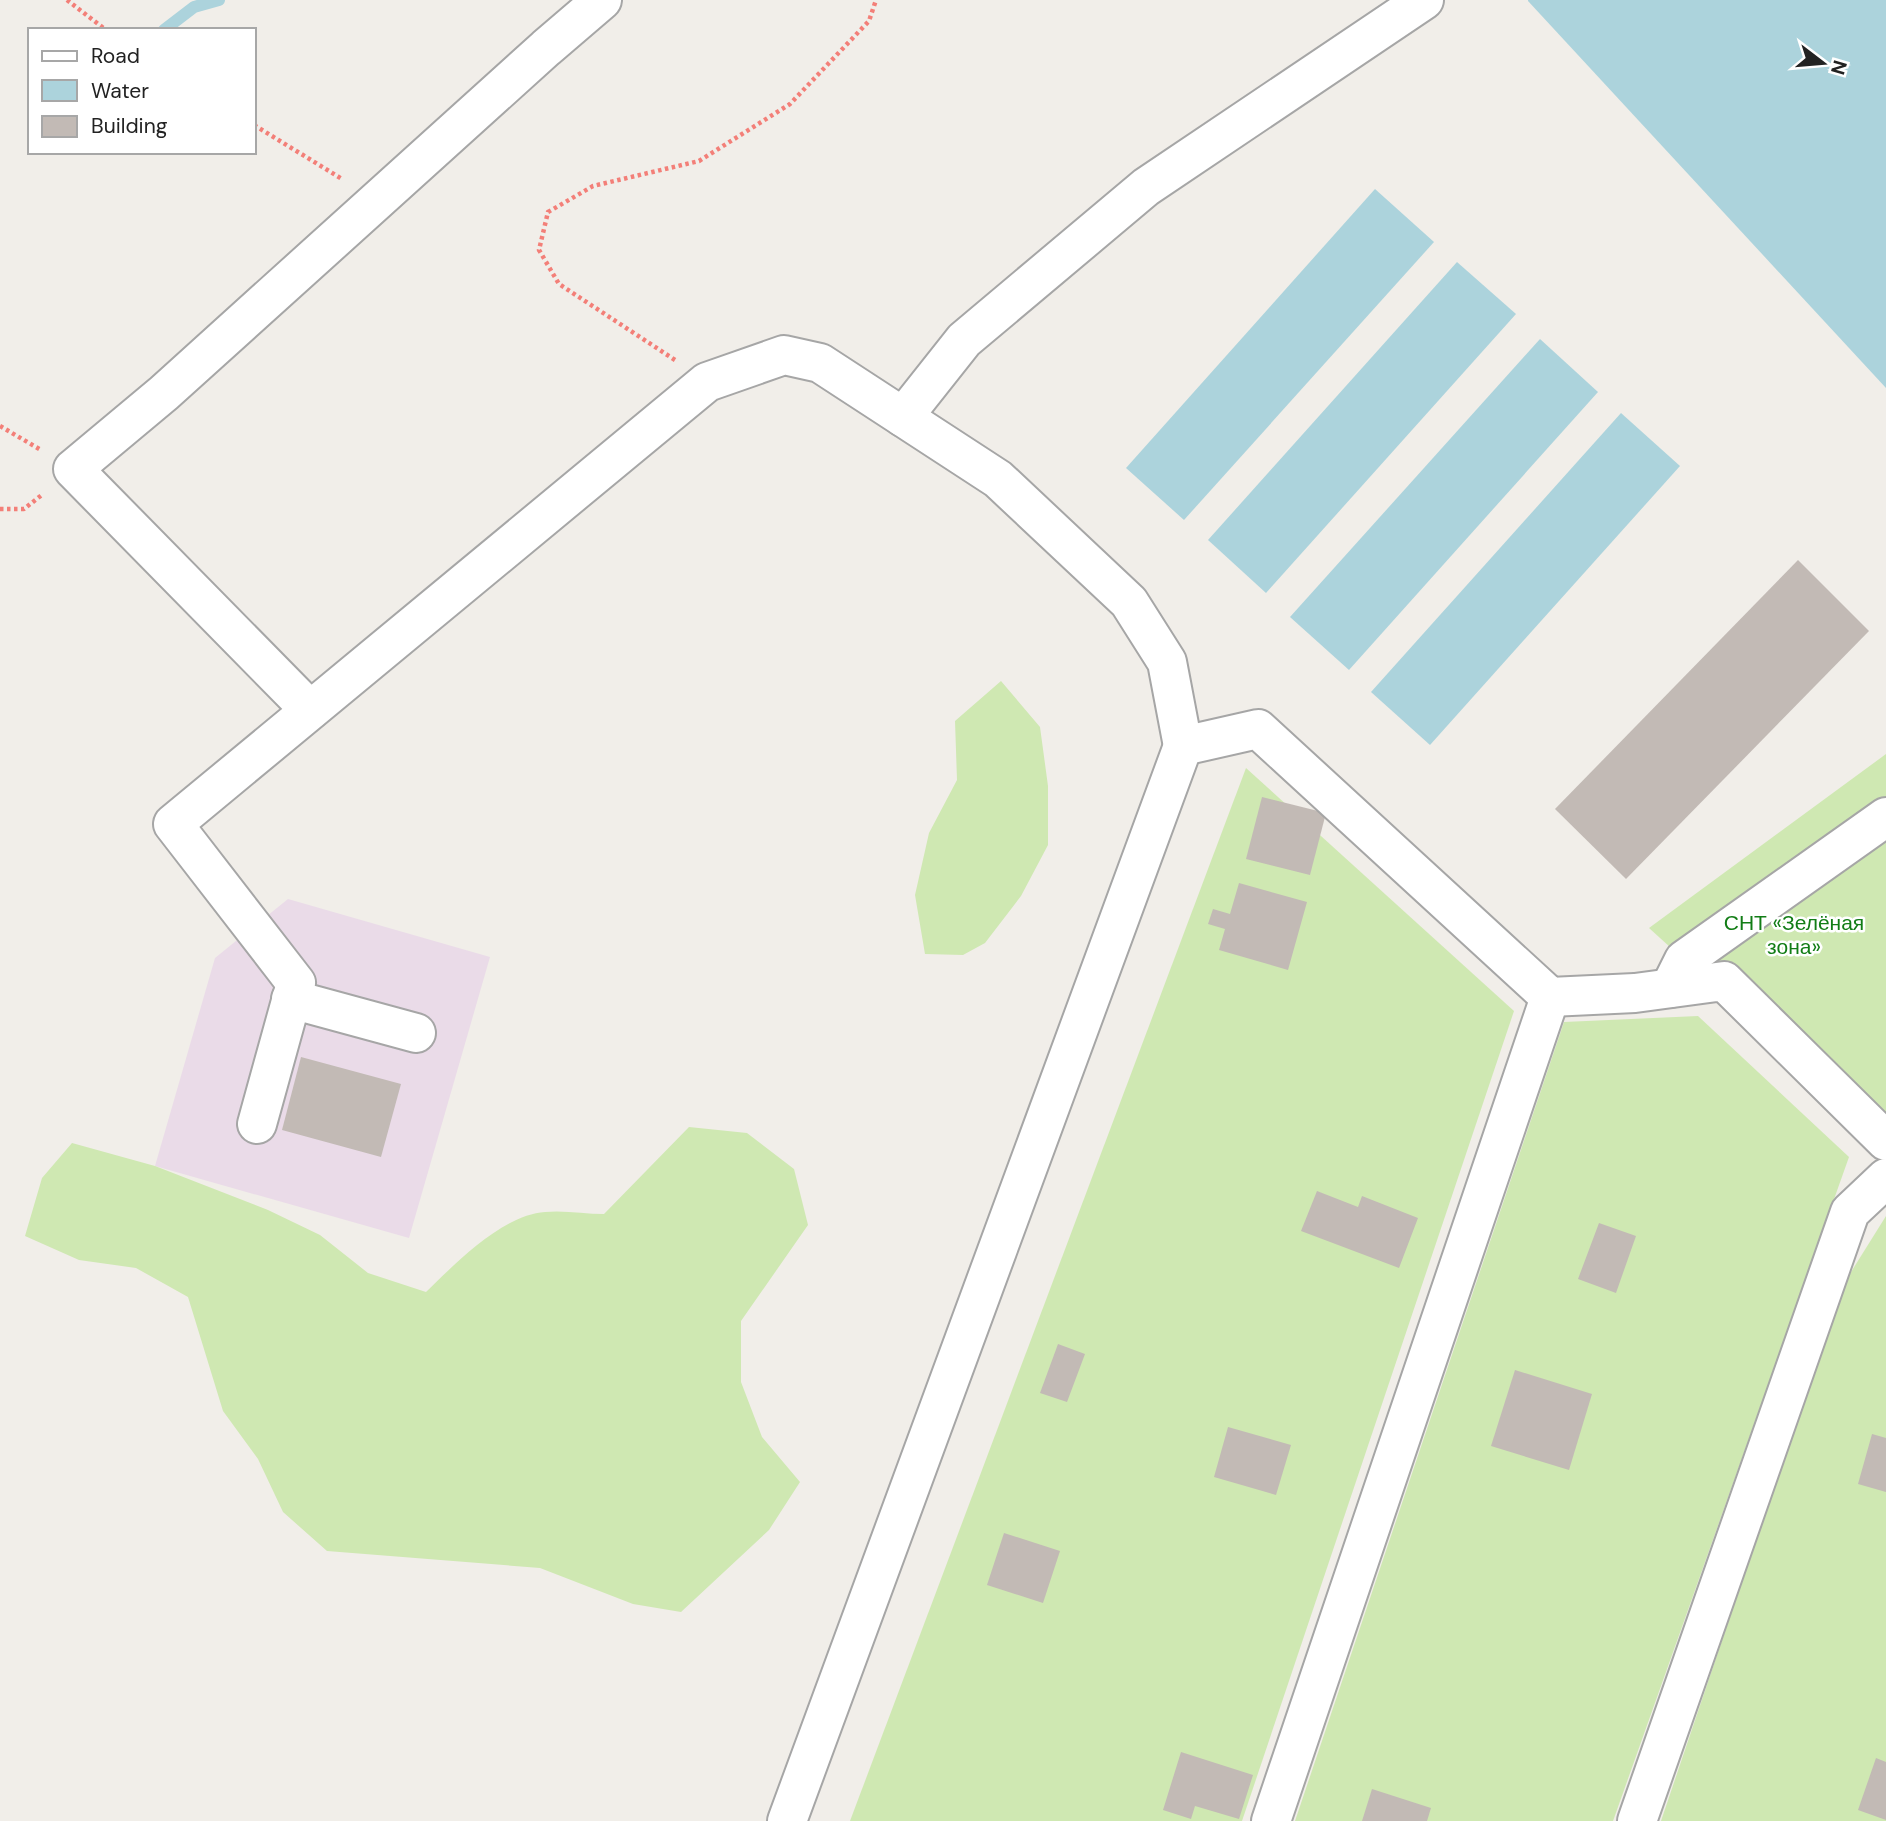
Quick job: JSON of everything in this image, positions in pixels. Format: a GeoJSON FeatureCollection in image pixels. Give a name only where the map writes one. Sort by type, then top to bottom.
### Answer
{"type":"FeatureCollection","features":[{"type":"Feature","properties":{"kind":"lane"},"geometry":{"type":"LineString","coordinates":[[310,710],[73,469],[164,393],[602,0]]}},
{"type":"Feature","properties":{"kind":"lane"},"geometry":{"type":"LineString","coordinates":[[903,417],[964,340],[1146,187],[1424,0]]}},
{"type":"Feature","properties":{"kind":"lane"},"geometry":{"type":"LineString","coordinates":[[257,1124],[296,983],[173,824],[707,382],[784,355],[820,363],[998,479],[1129,602],[1167,662],[1183,746],[787,1821]]}},
{"type":"Feature","properties":{"kind":"lane"},"geometry":{"type":"LineString","coordinates":[[1183,746],[1258,729],[1550,997],[1635,993],[1724,981],[1886,1141]]}},
{"type":"Feature","properties":{"kind":"lane"},"geometry":{"type":"LineString","coordinates":[[1671,988],[1684,960],[1886,817]]}},
{"type":"Feature","properties":{"kind":"lane"},"geometry":{"type":"LineString","coordinates":[[1271,1821],[1550,997]]}},
{"type":"Feature","properties":{"kind":"lane"},"geometry":{"type":"LineString","coordinates":[[291,999],[416,1033]]}},
{"type":"Feature","properties":{"kind":"lane"},"geometry":{"type":"LineString","coordinates":[[1637,1821],[1850,1212],[1886,1178]]}},
{"type":"Feature","properties":{"kind":"path"},"geometry":{"type":"LineString","coordinates":[[67,0],[103,28]]}},
{"type":"Feature","properties":{"kind":"path"},"geometry":{"type":"LineString","coordinates":[[707,382],[559,284],[539,250],[548,212],[593,186],[699,161],[790,104],[869,21],[876,0]]}},
{"type":"Feature","properties":{"kind":"path"},"geometry":{"type":"LineString","coordinates":[[256,126],[377,201]]}},
{"type":"Feature","properties":{"kind":"path"},"geometry":{"type":"LineString","coordinates":[[0,426],[73,469],[24,509],[0,509]]}},
{"type":"Feature","properties":{"kind":"shaded area"},"geometry":{"type":"Polygon","coordinates":[[[288,899],[490,957],[409,1238],[155,1166],[215,958],[288,899]]]}},
{"type":"Feature","properties":{"kind":"green space"},"geometry":{"type":"Polygon","coordinates":[[[1001,681],[1040,727],[1048,786],[1048,845],[1021,896],[985,943],[963,955],[925,954],[915,895],[929,833],[957,780],[955,721],[1001,681]]]}},
{"type":"Feature","properties":{"kind":"green space","name":"СНТ «Зелёная зона»"},"geometry":{"type":"Polygon","coordinates":[[[1886,754],[1886,1143],[1649,928],[1886,754]]]}},
{"type":"Feature","properties":{"kind":"green space"},"geometry":{"type":"Polygon","coordinates":[[[1246,768],[1514,1011],[1242,1821],[850,1821],[1246,768]]]}},
{"type":"Feature","properties":{"kind":"green space"},"geometry":{"type":"Polygon","coordinates":[[[1698,1016],[1849,1157],[1613,1821],[1295,1821],[1564,1022],[1698,1016]]]}},
{"type":"Feature","properties":{"kind":"green space"},"geometry":{"type":"Polygon","coordinates":[[[689,1127],[747,1133],[794,1169],[808,1225],[741,1321],[741,1382],[762,1437],[800,1482],[769,1530],[681,1612],[633,1604],[540,1568],[327,1551],[283,1512],[258,1459],[223,1411],[188,1297],[136,1268],[79,1260],[25,1236],[42,1178],[72,1143],[155,1166],[268,1210],[320,1235],[368,1273],[426,1292],[480,1243],[512,1222],[545,1212],[604,1214],[689,1127]]]}},
{"type":"Feature","properties":{"kind":"green space"},"geometry":{"type":"Polygon","coordinates":[[[1886,1216],[1886,1821],[1661,1821],[1841,1288],[1886,1216]]]}},
{"type":"Feature","properties":{"kind":"water"},"geometry":{"type":"Polygon","coordinates":[[[1886,0],[1886,388],[1528,1],[1886,0]]]}},
{"type":"Feature","properties":{"kind":"water"},"geometry":{"type":"Polygon","coordinates":[[[1375,189],[1434,242],[1184,520],[1126,468],[1375,189]]]}},
{"type":"Feature","properties":{"kind":"water"},"geometry":{"type":"Polygon","coordinates":[[[1457,262],[1516,314],[1266,593],[1208,540],[1457,262]]]}},
{"type":"Feature","properties":{"kind":"water"},"geometry":{"type":"Polygon","coordinates":[[[1540,339],[1598,392],[1349,670],[1290,617],[1540,339]]]}},
{"type":"Feature","properties":{"kind":"water"},"geometry":{"type":"Polygon","coordinates":[[[1621,413],[1680,466],[1430,745],[1371,692],[1621,413]]]}},
{"type":"Feature","properties":{"kind":"building"},"geometry":{"type":"Polygon","coordinates":[[[1798,560],[1869,631],[1626,879],[1555,809],[1798,560]]]}},
{"type":"Feature","properties":{"kind":"building"},"geometry":{"type":"Polygon","coordinates":[[[1262,797],[1326,813],[1310,875],[1246,859],[1262,797]]]}},
{"type":"Feature","properties":{"kind":"building"},"geometry":{"type":"Polygon","coordinates":[[[1239,883],[1307,902],[1288,970],[1219,950],[1225,929],[1208,924],[1213,909],[1230,914],[1239,883]]]}},
{"type":"Feature","properties":{"kind":"building"},"geometry":{"type":"Polygon","coordinates":[[[301,1057],[401,1084],[381,1157],[282,1130],[301,1057]]]}},
{"type":"Feature","properties":{"kind":"building"},"geometry":{"type":"Polygon","coordinates":[[[1317,1191],[1358,1207],[1362,1196],[1418,1218],[1399,1268],[1301,1231],[1317,1191]]]}},
{"type":"Feature","properties":{"kind":"building"},"geometry":{"type":"Polygon","coordinates":[[[1599,1223],[1636,1236],[1616,1293],[1578,1279],[1599,1223]]]}},
{"type":"Feature","properties":{"kind":"building"},"geometry":{"type":"Polygon","coordinates":[[[1058,1344],[1085,1354],[1067,1402],[1040,1393],[1058,1344]]]}},
{"type":"Feature","properties":{"kind":"building"},"geometry":{"type":"Polygon","coordinates":[[[1515,1370],[1592,1394],[1569,1470],[1491,1446],[1515,1370]]]}},
{"type":"Feature","properties":{"kind":"building"},"geometry":{"type":"Polygon","coordinates":[[[1228,1427],[1291,1445],[1276,1495],[1214,1477],[1228,1427]]]}},
{"type":"Feature","properties":{"kind":"building"},"geometry":{"type":"Polygon","coordinates":[[[1872,1434],[1886,1438],[1886,1492],[1858,1484],[1872,1434]]]}},
{"type":"Feature","properties":{"kind":"building"},"geometry":{"type":"Polygon","coordinates":[[[1004,1533],[1060,1551],[1043,1603],[987,1585],[1004,1533]]]}},
{"type":"Feature","properties":{"kind":"building"},"geometry":{"type":"Polygon","coordinates":[[[1181,1752],[1253,1775],[1239,1819],[1195,1806],[1191,1819],[1163,1810],[1181,1752]]]}},
{"type":"Feature","properties":{"kind":"building"},"geometry":{"type":"Polygon","coordinates":[[[1876,1758],[1886,1762],[1886,1820],[1858,1810],[1876,1758]]]}},
{"type":"Feature","properties":{"kind":"building"},"geometry":{"type":"Polygon","coordinates":[[[1372,1789],[1431,1808],[1427,1821],[1362,1821],[1372,1789]]]}},
{"type":"Feature","properties":{"kind":"waterway"},"geometry":{"type":"LineString","coordinates":[[167,28],[194,7],[219,0]]}}]}
